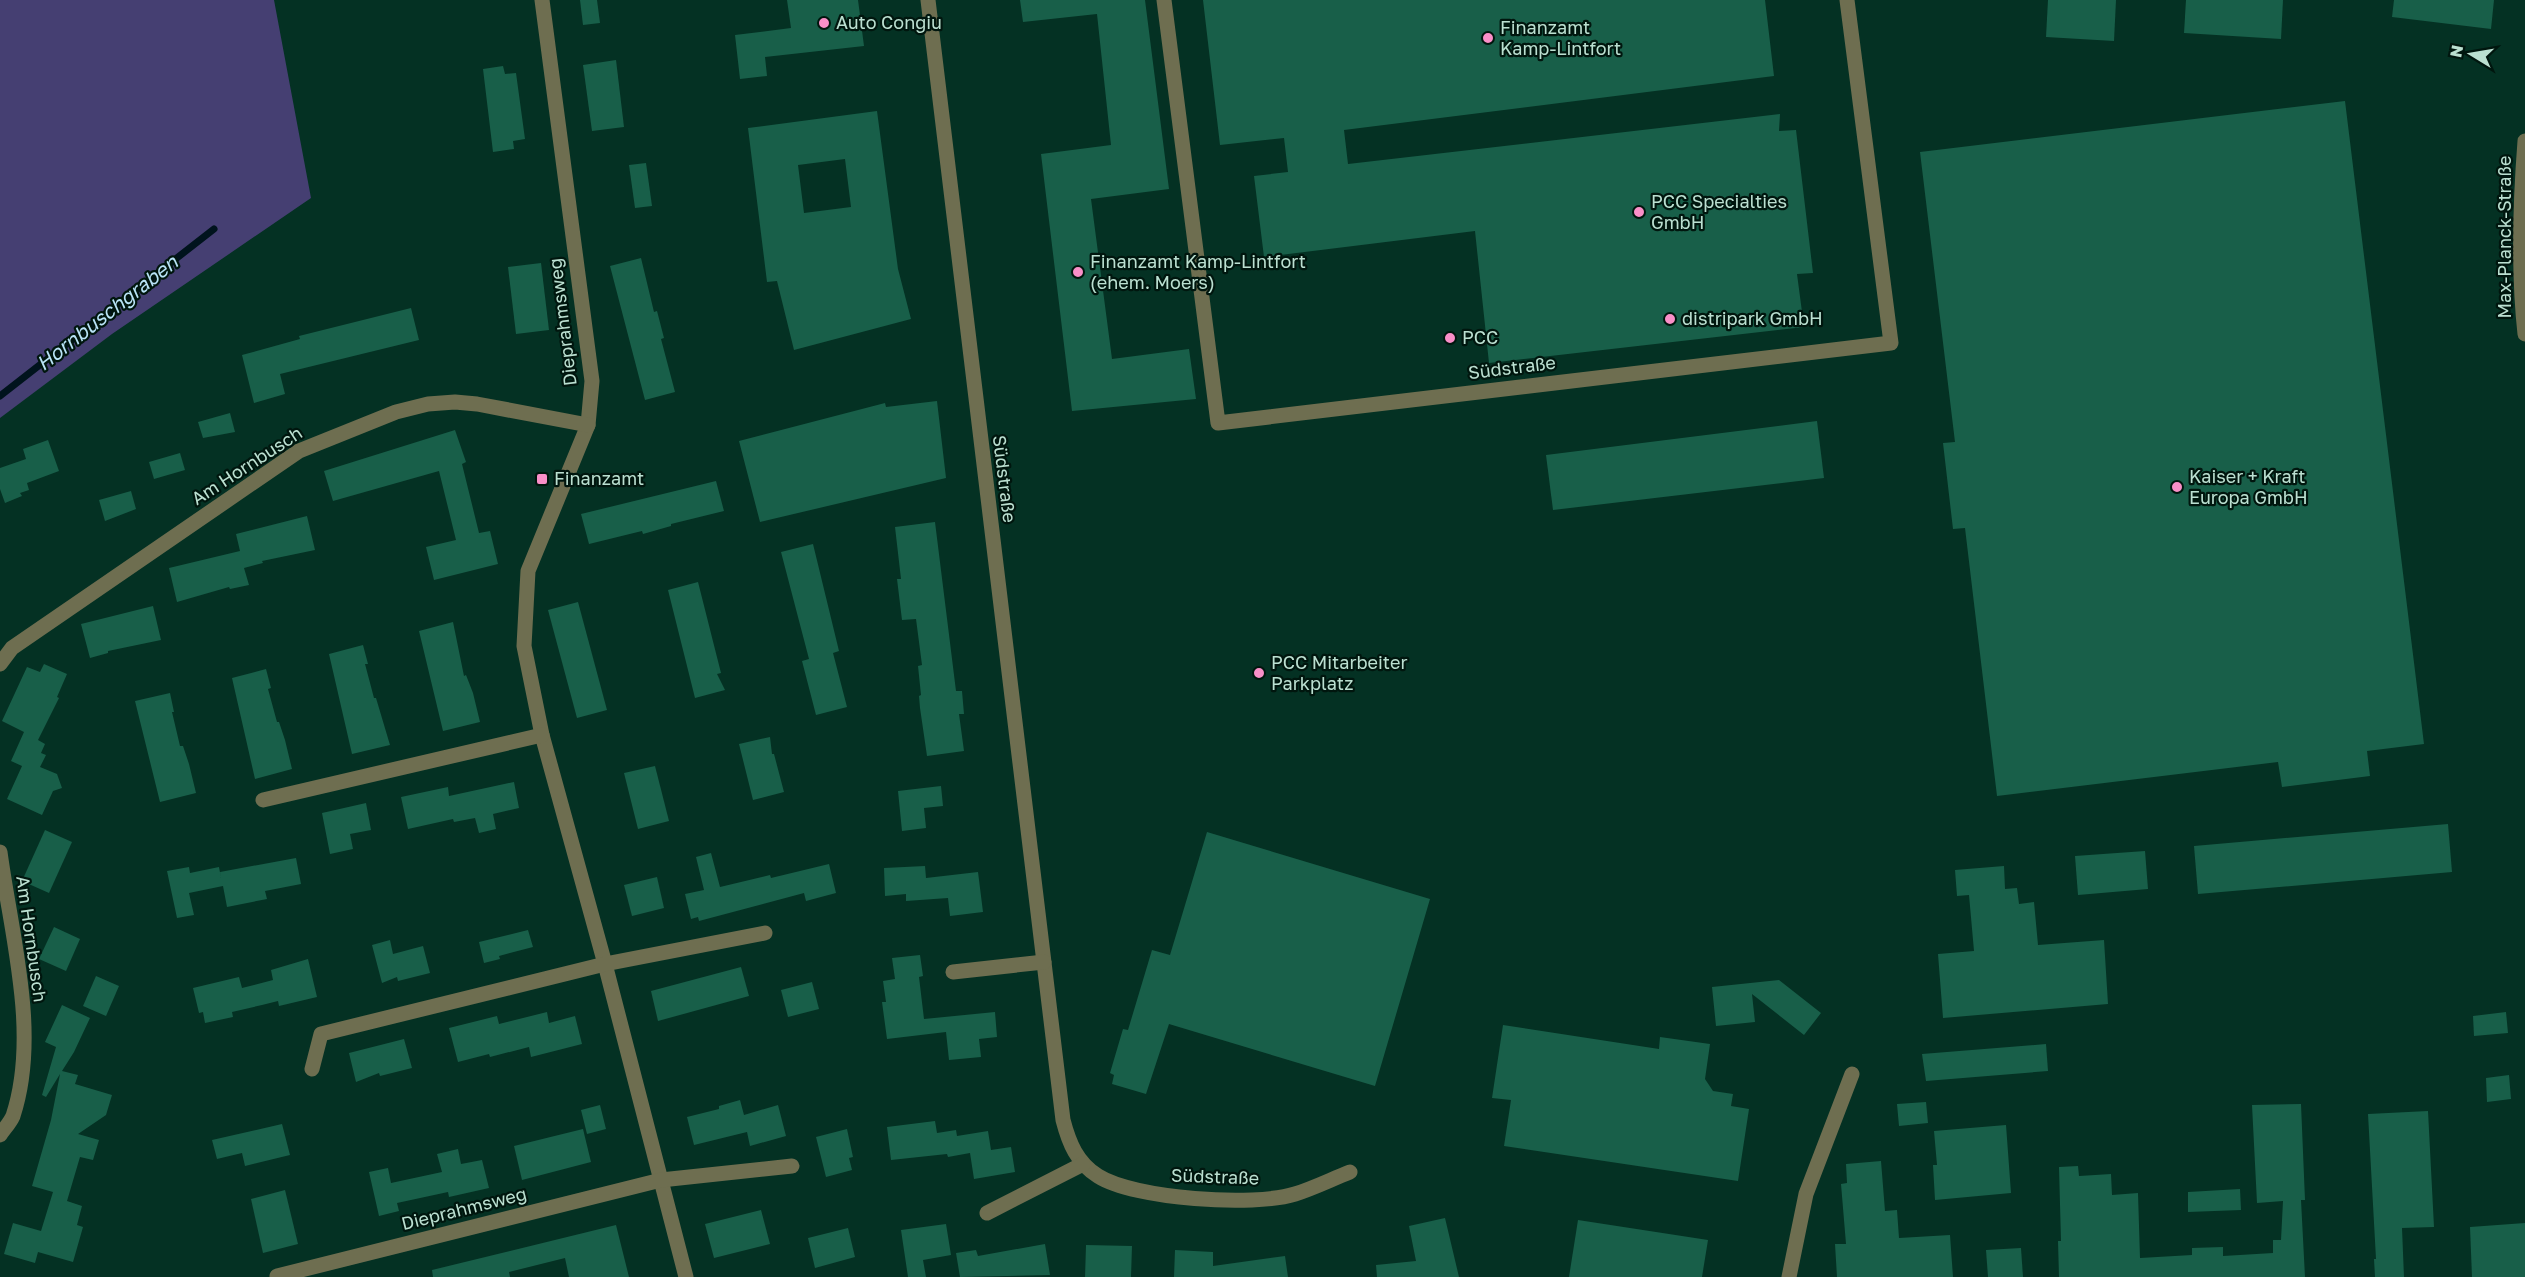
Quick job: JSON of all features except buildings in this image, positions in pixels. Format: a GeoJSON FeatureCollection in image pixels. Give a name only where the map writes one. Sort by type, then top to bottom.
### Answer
{"type":"FeatureCollection","features":[{"type":"Feature","properties":{"kind":"street","name":"Dieprahmsweg"},"geometry":{"type":"LineString","coordinates":[[542,0],[592,381],[588,425],[528,572],[524,646],[542,735],[605,964],[686,1277]]}},
{"type":"Feature","properties":{"kind":"street","name":"Südstraße"},"geometry":{"type":"LineString","coordinates":[[928,0],[1063,1120],[1070,1146],[1083,1164],[1098,1176],[1144,1194],[1242,1201],[1293,1195],[1350,1172]]}},
{"type":"Feature","properties":{"kind":"street","name":"Südstraße"},"geometry":{"type":"LineString","coordinates":[[1164,0],[1218,423],[1891,343],[1848,0]]}},
{"type":"Feature","properties":{"kind":"street","name":"Max-Planck-Straße"},"geometry":{"type":"LineString","coordinates":[[2525,141],[2521,201],[2522,301],[2525,334]]}},
{"type":"Feature","properties":{"kind":"street","name":"Am Hornbusch"},"geometry":{"type":"LineString","coordinates":[[2,657],[299,451],[396,412],[428,404],[455,402],[588,425]]}},
{"type":"Feature","properties":{"kind":"street"},"geometry":{"type":"LineString","coordinates":[[263,800],[542,735]]}},
{"type":"Feature","properties":{"kind":"street","name":"Am Hornbusch"},"geometry":{"type":"LineString","coordinates":[[0,852],[3,901],[16,945],[21,993],[23,1063],[12,1118],[0,1135]]}},
{"type":"Feature","properties":{"kind":"street"},"geometry":{"type":"LineString","coordinates":[[312,1069],[321,1035],[605,964],[765,933]]}},
{"type":"Feature","properties":{"kind":"street"},"geometry":{"type":"LineString","coordinates":[[953,972],[1044,962]]}},
{"type":"Feature","properties":{"kind":"street"},"geometry":{"type":"LineString","coordinates":[[1789,1277],[1806,1194],[1852,1074]]}},
{"type":"Feature","properties":{"kind":"street"},"geometry":{"type":"LineString","coordinates":[[987,1213],[1083,1164]]}},
{"type":"Feature","properties":{"kind":"street","name":"Dieprahmsweg"},"geometry":{"type":"LineString","coordinates":[[277,1276],[661,1180],[792,1166]]}},
{"type":"Feature","properties":{"kind":"shaded area"},"geometry":{"type":"Polygon","coordinates":[[[0,0],[274,0],[311,198],[112,334],[0,418],[0,0]]]}},
{"type":"Feature","properties":{"kind":"waterway","name":"Hornbuschgraben"},"geometry":{"type":"LineString","coordinates":[[0,396],[214,229]]}},
{"type":"Feature","properties":{"kind":"place","name":"Auto Congiu"},"geometry":{"type":"Point","coordinates":[824,23]}},
{"type":"Feature","properties":{"kind":"place","name":"Finanzamt Kamp-Lintfort"},"geometry":{"type":"Point","coordinates":[1488,38]}},
{"type":"Feature","properties":{"kind":"place","name":"PCC Specialties GmbH"},"geometry":{"type":"Point","coordinates":[1639,212]}},
{"type":"Feature","properties":{"kind":"place","name":"Finanzamt Kamp-Lintfort (ehem. Moers)"},"geometry":{"type":"Point","coordinates":[1078,272]}},
{"type":"Feature","properties":{"kind":"place","name":"distripark GmbH"},"geometry":{"type":"Point","coordinates":[1670,319]}},
{"type":"Feature","properties":{"kind":"place","name":"PCC"},"geometry":{"type":"Point","coordinates":[1450,338]}},
{"type":"Feature","properties":{"kind":"place","name":"Finanzamt"},"geometry":{"type":"Point","coordinates":[542,479]}},
{"type":"Feature","properties":{"kind":"place","name":"Kaiser + Kraft Europa GmbH"},"geometry":{"type":"Point","coordinates":[2177,487]}},
{"type":"Feature","properties":{"kind":"place","name":"PCC Mitarbeiter Parkplatz"},"geometry":{"type":"Point","coordinates":[1259,673]}}]}
